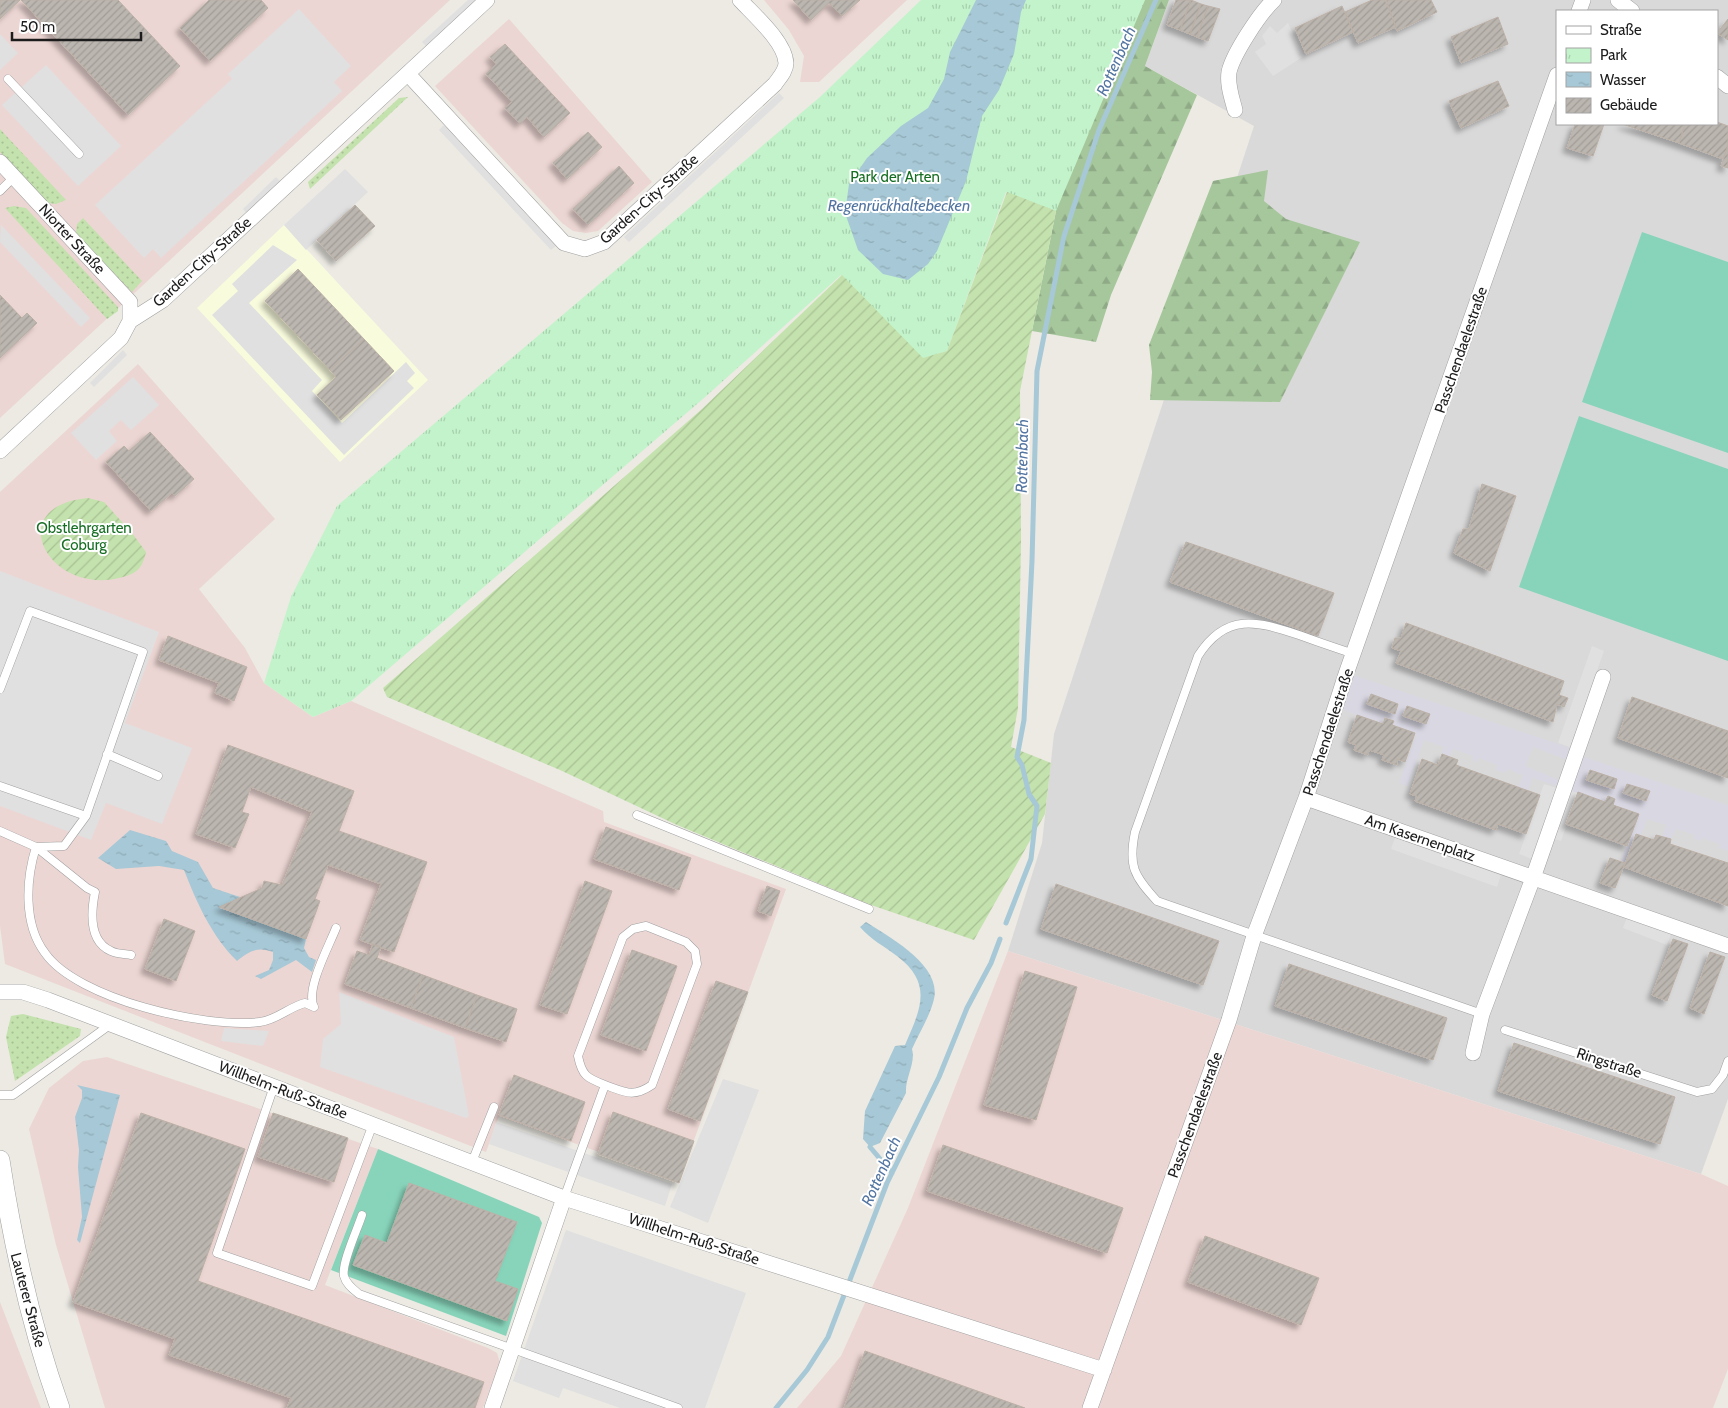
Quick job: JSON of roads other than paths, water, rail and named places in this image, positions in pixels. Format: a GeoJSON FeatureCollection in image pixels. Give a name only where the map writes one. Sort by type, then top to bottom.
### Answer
{"type":"FeatureCollection","features":[{"type":"Feature","properties":{"kind":"street","name":"Garden-City-Straße"},"geometry":{"type":"LineString","coordinates":[[0,451],[121,338],[130,321],[163,300],[487,0]]}},
{"type":"Feature","properties":{"kind":"street","name":"Garden-City-Straße"},"geometry":{"type":"LineString","coordinates":[[408,74],[564,243],[585,249],[604,242],[775,84],[784,72],[786,63],[779,45],[740,0]]}},
{"type":"Feature","properties":{"kind":"street"},"geometry":{"type":"LineString","coordinates":[[1235,110],[1229,84],[1229,71],[1247,35],[1274,0]]}},
{"type":"Feature","properties":{"kind":"street"},"geometry":{"type":"LineString","coordinates":[[1618,0],[1631,10]]}},
{"type":"Feature","properties":{"kind":"street","name":"Passchendaelestraße"},"geometry":{"type":"LineString","coordinates":[[1090,1408],[1229,1020],[1254,936],[1306,798],[1354,654],[1556,78]]}},
{"type":"Feature","properties":{"kind":"street"},"geometry":{"type":"LineString","coordinates":[[1718,78],[1728,86]]}},
{"type":"Feature","properties":{"kind":"street","name":"Niorter Straße"},"geometry":{"type":"LineString","coordinates":[[0,162],[130,302],[130,321]]}},
{"type":"Feature","properties":{"kind":"street"},"geometry":{"type":"LineString","coordinates":[[1472,1053],[1482,1014],[1533,878],[1603,677]]}},
{"type":"Feature","properties":{"kind":"street","name":"Am Kasernenplatz"},"geometry":{"type":"LineString","coordinates":[[1306,798],[1728,946]]}},
{"type":"Feature","properties":{"kind":"street","name":"Willhelm-Ruß-Straße"},"geometry":{"type":"LineString","coordinates":[[0,992],[23,992],[111,1024],[564,1198],[1104,1370]]}},
{"type":"Feature","properties":{"kind":"street","name":"Lauterer Straße"},"geometry":{"type":"LineString","coordinates":[[0,1160],[22,1284],[60,1408]]}},
{"type":"Feature","properties":{"kind":"street"},"geometry":{"type":"LineString","coordinates":[[492,1408],[564,1198]]}},
{"type":"Feature","properties":{"kind":"lane"},"geometry":{"type":"LineString","coordinates":[[8,78],[79,154]]}},
{"type":"Feature","properties":{"kind":"lane"},"geometry":{"type":"LineString","coordinates":[[0,191],[14,177]]}},
{"type":"Feature","properties":{"kind":"lane"},"geometry":{"type":"LineString","coordinates":[[0,689],[30,610],[143,652],[86,816],[64,846],[36,847]]}},
{"type":"Feature","properties":{"kind":"lane"},"geometry":{"type":"LineString","coordinates":[[1354,654],[1264,623],[1245,623],[1227,628],[1212,638],[1198,656],[1193,669],[1135,832],[1132,861],[1140,882],[1158,901],[1482,1014]]}},
{"type":"Feature","properties":{"kind":"lane"},"geometry":{"type":"LineString","coordinates":[[107,754],[158,776]]}},
{"type":"Feature","properties":{"kind":"lane"},"geometry":{"type":"LineString","coordinates":[[0,786],[86,816]]}},
{"type":"Feature","properties":{"kind":"lane"},"geometry":{"type":"LineString","coordinates":[[637,815],[868,909]]}},
{"type":"Feature","properties":{"kind":"lane"},"geometry":{"type":"LineString","coordinates":[[0,831],[36,847],[86,888],[95,892],[92,908],[92,926],[97,938],[111,951],[131,955]]}},
{"type":"Feature","properties":{"kind":"lane"},"geometry":{"type":"LineString","coordinates":[[36,847],[30,868],[29,902],[34,928],[44,953],[66,972],[95,988],[144,1008],[182,1018],[261,1022],[283,1014],[297,1004],[305,1002],[314,1007],[311,1001],[312,988],[336,928]]}},
{"type":"Feature","properties":{"kind":"lane"},"geometry":{"type":"LineString","coordinates":[[646,926],[686,942],[695,952],[697,964],[652,1085],[641,1092],[628,1093],[605,1085],[588,1079],[580,1069],[578,1056],[623,937],[633,929],[646,926]]}},
{"type":"Feature","properties":{"kind":"lane"},"geometry":{"type":"LineString","coordinates":[[0,1096],[13,1094],[111,1024]]}},
{"type":"Feature","properties":{"kind":"lane","name":"Ringstraße"},"geometry":{"type":"LineString","coordinates":[[1505,1030],[1697,1092],[1712,1089],[1723,1075],[1728,1061]]}},
{"type":"Feature","properties":{"kind":"lane"},"geometry":{"type":"LineString","coordinates":[[564,1198],[605,1085]]}},
{"type":"Feature","properties":{"kind":"lane"},"geometry":{"type":"LineString","coordinates":[[274,1086],[217,1253],[312,1286],[373,1124]]}},
{"type":"Feature","properties":{"kind":"lane"},"geometry":{"type":"LineString","coordinates":[[472,1162],[494,1107]]}},
{"type":"Feature","properties":{"kind":"lane"},"geometry":{"type":"LineString","coordinates":[[362,1215],[344,1266],[344,1276],[350,1286],[359,1294],[678,1408]]}},
{"type":"Feature","properties":{"kind":"water","name":"Regenrückhaltebecken"},"geometry":{"type":"Polygon","coordinates":[[[976,0],[1026,0],[1021,12],[1014,54],[999,90],[982,116],[966,181],[937,251],[928,264],[908,280],[883,274],[858,250],[845,213],[849,184],[867,158],[901,126],[928,108],[944,79],[950,52],[976,0]]]}},
{"type":"Feature","properties":{"kind":"water"},"geometry":{"type":"Polygon","coordinates":[[[130,830],[166,841],[172,851],[198,862],[213,888],[240,897],[220,908],[306,939],[304,948],[309,957],[316,960],[312,972],[296,960],[261,979],[255,976],[269,970],[273,960],[273,952],[263,949],[254,950],[237,961],[212,930],[199,906],[184,870],[159,866],[116,869],[98,858],[130,830]]]}},
{"type":"Feature","properties":{"kind":"water"},"geometry":{"type":"Polygon","coordinates":[[[866,922],[912,953],[930,975],[934,987],[932,1005],[912,1049],[913,1060],[906,1093],[880,1143],[870,1147],[863,1139],[865,1111],[895,1046],[905,1045],[919,1009],[921,998],[920,987],[909,966],[864,932],[860,927],[866,922]]]}},
{"type":"Feature","properties":{"kind":"water"},"geometry":{"type":"Polygon","coordinates":[[[77,1085],[120,1095],[80,1243],[77,1240],[82,1217],[78,1167],[79,1150],[75,1117],[82,1098],[82,1090],[77,1085]]]}},
{"type":"Feature","properties":{"kind":"waterway","name":"Rottenbach"},"geometry":{"type":"LineString","coordinates":[[1006,923],[1031,859],[1037,806],[1029,794],[1022,765],[1017,757],[1024,720],[1032,561],[1037,371],[1064,236],[1099,130],[1156,0]]}},
{"type":"Feature","properties":{"kind":"waterway","name":"Rottenbach"},"geometry":{"type":"LineString","coordinates":[[776,1408],[807,1370],[828,1337],[887,1183],[939,1077],[967,1008],[991,963],[1000,939]]}},
{"type":"Feature","properties":{"kind":"waterway"},"geometry":{"type":"LineString","coordinates":[[870,1147],[892,1173]]}},
{"type":"Feature","properties":{"kind":"park label","name":"Park der Arten"},"geometry":{"type":"Point","coordinates":[895,177]}},
{"type":"Feature","properties":{"kind":"park label","name":"Obstlehrgarten Coburg"},"geometry":{"type":"Point","coordinates":[84,536]}}]}
